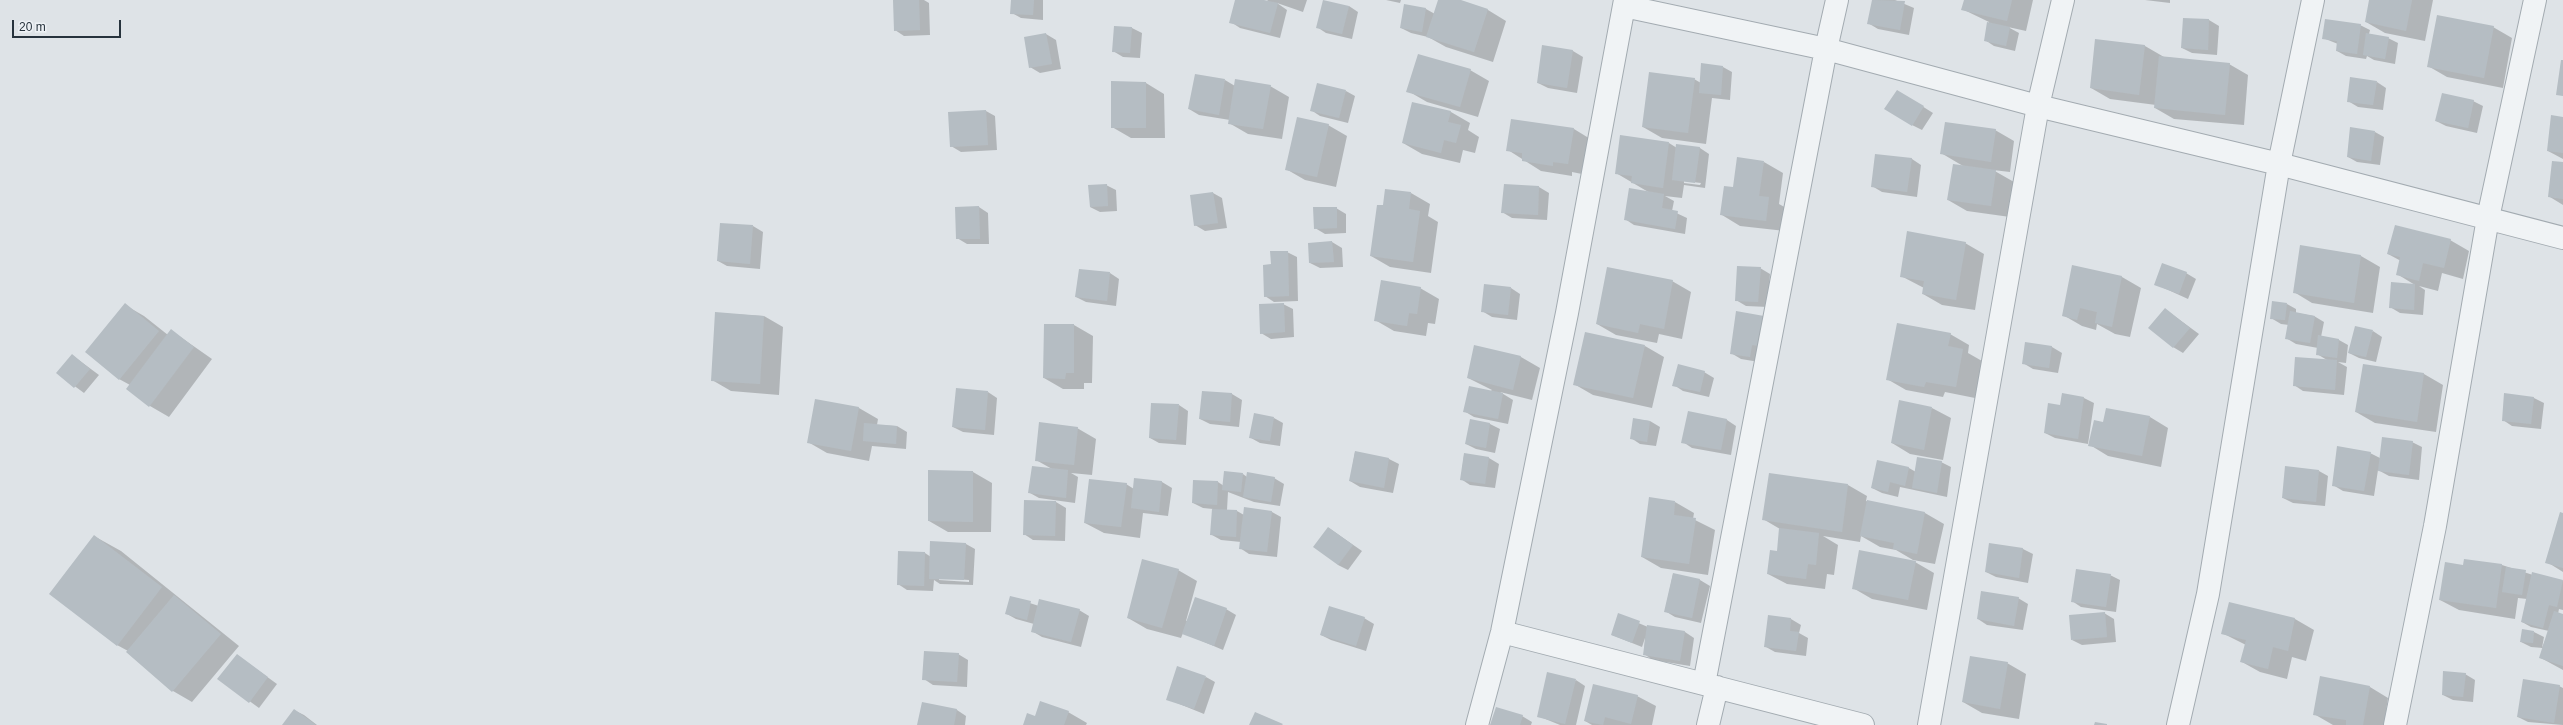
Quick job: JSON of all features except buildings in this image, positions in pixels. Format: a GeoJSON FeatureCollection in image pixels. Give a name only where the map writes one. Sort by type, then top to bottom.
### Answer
{"type":"FeatureCollection","features":[{"type":"Feature","properties":{"kind":"street"},"geometry":{"type":"LineString","coordinates":[[1708,725],[1711,686],[1826,49],[1837,0]]}},
{"type":"Feature","properties":{"kind":"street"},"geometry":{"type":"LineString","coordinates":[[1929,725],[2038,106],[2063,0]]}},
{"type":"Feature","properties":{"kind":"street"},"geometry":{"type":"LineString","coordinates":[[2178,725],[2208,594],[2279,164],[2313,0]]}},
{"type":"Feature","properties":{"kind":"street"},"geometry":{"type":"LineString","coordinates":[[2395,725],[2435,526],[2488,218],[2535,0]]}},
{"type":"Feature","properties":{"kind":"street"},"geometry":{"type":"LineString","coordinates":[[1477,725],[1502,632],[1567,312],[1624,3],[1826,49],[2038,106],[2279,164],[2563,238]]}},
{"type":"Feature","properties":{"kind":"street"},"geometry":{"type":"LineString","coordinates":[[1502,632],[1863,725]]}}]}
